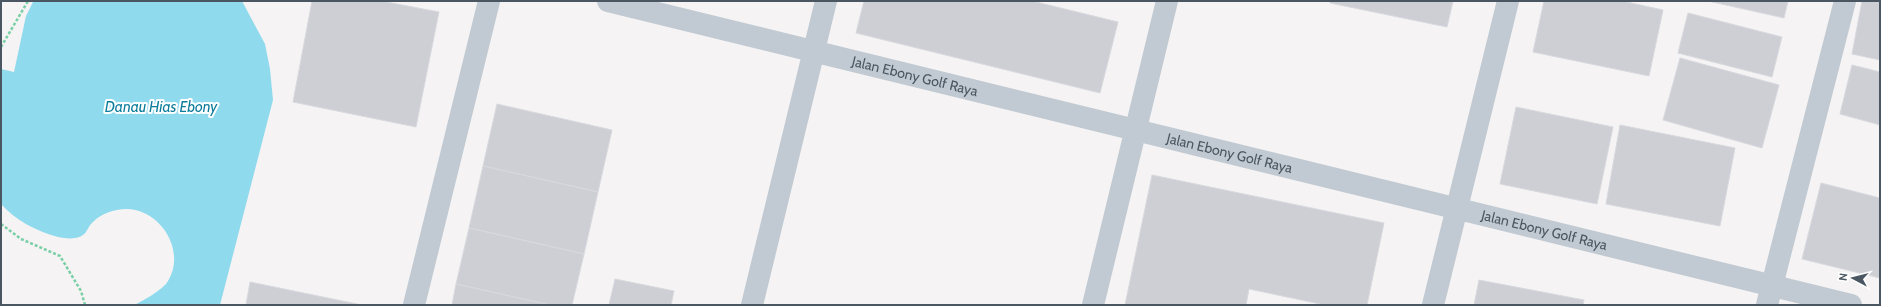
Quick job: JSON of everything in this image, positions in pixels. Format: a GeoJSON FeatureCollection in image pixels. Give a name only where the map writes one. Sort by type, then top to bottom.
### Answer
{"type":"FeatureCollection","features":[{"type":"Feature","properties":{"kind":"street"},"geometry":{"type":"LineString","coordinates":[[414,305],[489,1]]}},
{"type":"Feature","properties":{"kind":"street","name":"Jalan Ebony Golf Raya"},"geometry":{"type":"LineString","coordinates":[[608,1],[1456,209],[1769,295],[1851,305]]}},
{"type":"Feature","properties":{"kind":"street"},"geometry":{"type":"LineString","coordinates":[[752,305],[826,1]]}},
{"type":"Feature","properties":{"kind":"street"},"geometry":{"type":"LineString","coordinates":[[1093,305],[1167,1]]}},
{"type":"Feature","properties":{"kind":"street"},"geometry":{"type":"LineString","coordinates":[[1432,305],[1508,1]]}},
{"type":"Feature","properties":{"kind":"street"},"geometry":{"type":"LineString","coordinates":[[1769,295],[1845,1]]}},
{"type":"Feature","properties":{"kind":"path"},"geometry":{"type":"LineString","coordinates":[[1,47],[28,1]]}},
{"type":"Feature","properties":{"kind":"path"},"geometry":{"type":"LineString","coordinates":[[1,224],[21,239],[60,256],[81,291],[85,305]]}},
{"type":"Feature","properties":{"kind":"water","name":"Danau Hias Ebony"},"geometry":{"type":"Polygon","coordinates":[[[242,1],[265,44],[270,69],[273,100],[220,305],[134,305],[148,298],[162,288],[168,281],[172,272],[174,252],[171,242],[167,233],[153,218],[144,213],[131,209],[117,210],[104,214],[98,218],[91,224],[83,235],[77,238],[66,238],[50,235],[27,225],[1,204],[1,69],[14,72],[26,16],[33,2],[242,1]]]}},
{"type":"Feature","properties":{"kind":"building"},"geometry":{"type":"Polygon","coordinates":[[[312,1],[381,1],[439,12],[416,127],[293,102],[312,1]]]}},
{"type":"Feature","properties":{"kind":"building"},"geometry":{"type":"Polygon","coordinates":[[[864,1],[1032,1],[1118,22],[1100,93],[856,33],[864,1]]]}},
{"type":"Feature","properties":{"kind":"building"},"geometry":{"type":"Polygon","coordinates":[[[1330,1],[1453,1],[1447,27],[1330,3],[1330,1]]]}},
{"type":"Feature","properties":{"kind":"building"},"geometry":{"type":"Polygon","coordinates":[[[1544,1],[1622,1],[1663,10],[1649,76],[1533,52],[1544,1]]]}},
{"type":"Feature","properties":{"kind":"building"},"geometry":{"type":"Polygon","coordinates":[[[1708,1],[1788,1],[1784,18],[1708,1]]]}},
{"type":"Feature","properties":{"kind":"building"},"geometry":{"type":"Polygon","coordinates":[[[1862,1],[1880,2],[1880,60],[1852,54],[1862,1]]]}},
{"type":"Feature","properties":{"kind":"building"},"geometry":{"type":"Polygon","coordinates":[[[1688,13],[1782,37],[1772,77],[1678,53],[1688,13]]]}},
{"type":"Feature","properties":{"kind":"building"},"geometry":{"type":"Polygon","coordinates":[[[1680,58],[1779,85],[1762,148],[1663,120],[1680,58]]]}},
{"type":"Feature","properties":{"kind":"building"},"geometry":{"type":"Polygon","coordinates":[[[1852,65],[1880,72],[1880,125],[1840,114],[1852,65]]]}},
{"type":"Feature","properties":{"kind":"building"},"geometry":{"type":"Polygon","coordinates":[[[497,104],[612,130],[598,192],[483,166],[497,104]]]}},
{"type":"Feature","properties":{"kind":"building"},"geometry":{"type":"Polygon","coordinates":[[[1516,107],[1613,127],[1597,204],[1500,184],[1516,107]]]}},
{"type":"Feature","properties":{"kind":"building"},"geometry":{"type":"Polygon","coordinates":[[[1620,125],[1735,148],[1720,226],[1606,204],[1620,125]]]}},
{"type":"Feature","properties":{"kind":"building"},"geometry":{"type":"Polygon","coordinates":[[[483,166],[598,192],[584,254],[469,228],[483,166]]]}},
{"type":"Feature","properties":{"kind":"building"},"geometry":{"type":"Polygon","coordinates":[[[1152,175],[1384,223],[1367,305],[1325,305],[1249,289],[1246,305],[1125,305],[1152,175]]]}},
{"type":"Feature","properties":{"kind":"building"},"geometry":{"type":"Polygon","coordinates":[[[1821,183],[1880,198],[1880,278],[1802,259],[1821,183]]]}},
{"type":"Feature","properties":{"kind":"building"},"geometry":{"type":"Polygon","coordinates":[[[469,228],[584,254],[572,305],[550,305],[456,284],[469,228]]]}},
{"type":"Feature","properties":{"kind":"building"},"geometry":{"type":"Polygon","coordinates":[[[615,279],[674,291],[671,305],[609,305],[615,279]]]}},
{"type":"Feature","properties":{"kind":"building"},"geometry":{"type":"Polygon","coordinates":[[[1479,280],[1584,300],[1583,305],[1474,305],[1479,280]]]}},
{"type":"Feature","properties":{"kind":"building"},"geometry":{"type":"Polygon","coordinates":[[[250,282],[362,305],[246,305],[250,282]]]}},
{"type":"Feature","properties":{"kind":"building"},"geometry":{"type":"Polygon","coordinates":[[[456,284],[550,305],[452,305],[456,284]]]}}]}
